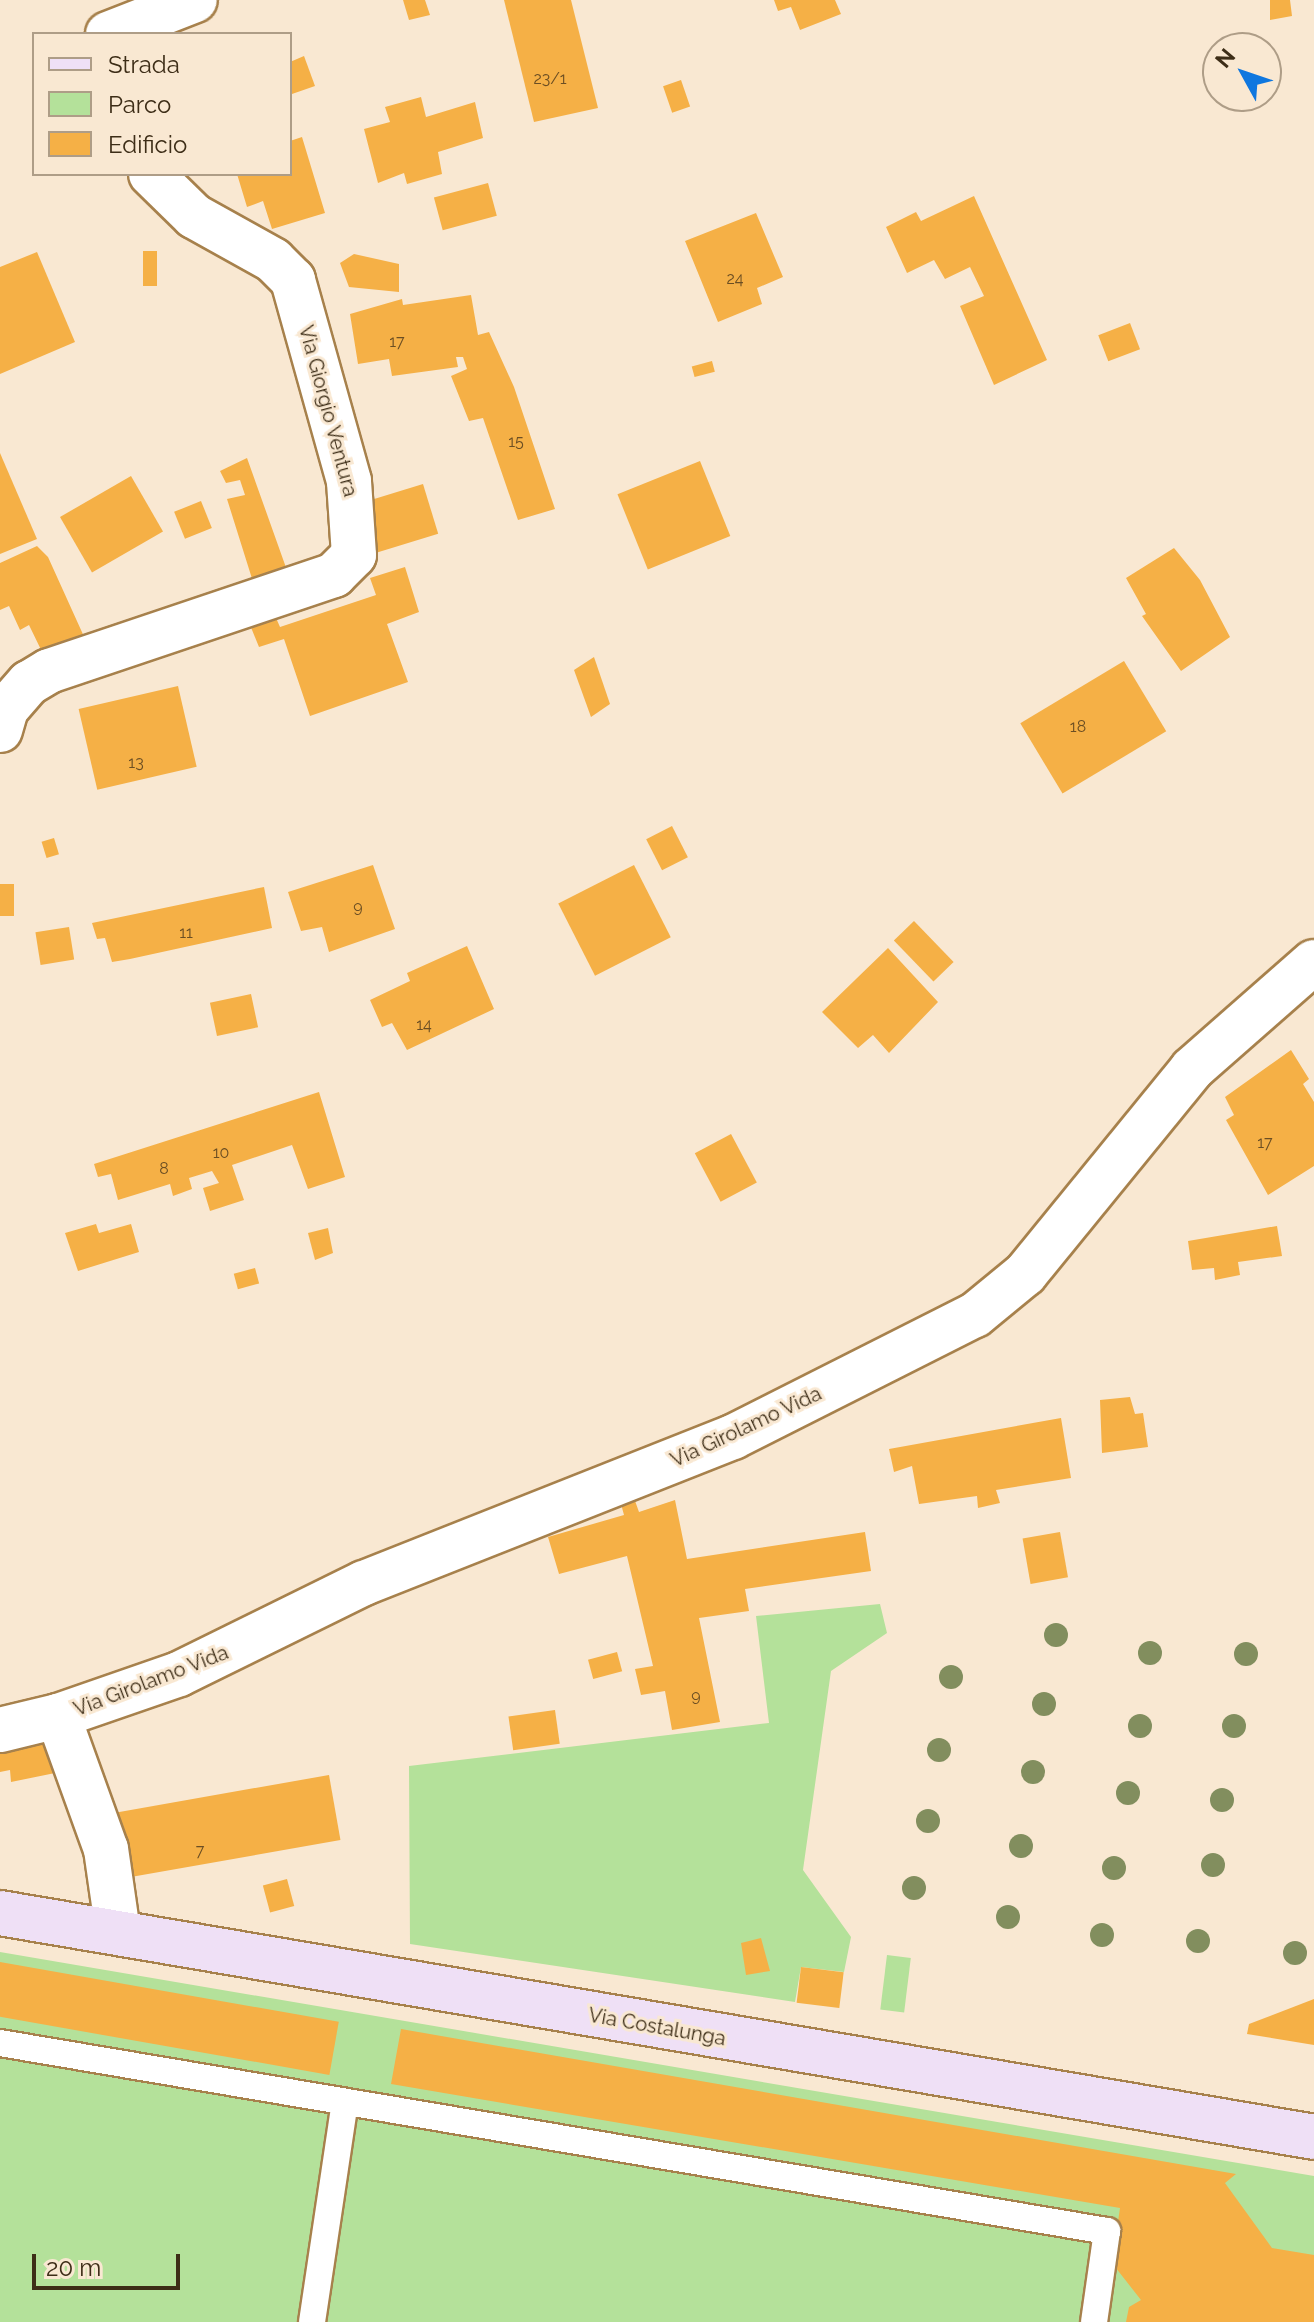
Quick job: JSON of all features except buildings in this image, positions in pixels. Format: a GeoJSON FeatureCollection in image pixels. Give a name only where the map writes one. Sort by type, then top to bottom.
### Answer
{"type":"FeatureCollection","features":[{"type":"Feature","properties":{"kind":"street"},"geometry":{"type":"LineString","coordinates":[[113,32],[195,0]]}},
{"type":"Feature","properties":{"kind":"street","name":"Via Giorgio Ventura"},"geometry":{"type":"LineString","coordinates":[[0,730],[6,709],[29,683],[49,671],[334,575],[354,555],[349,481],[293,280],[273,260],[194,216],[153,176]]}},
{"type":"Feature","properties":{"kind":"street","name":"Via Girolamo Vida"},"geometry":{"type":"LineString","coordinates":[[0,1730],[58,1716],[179,1674],[364,1583],[733,1437],[975,1315],[1025,1274],[1192,1069],[1314,962]]}},
{"type":"Feature","properties":{"kind":"street","name":"Via Girolamo Vida"},"geometry":{"type":"LineString","coordinates":[[58,1716],[106,1849],[118,1932]]}},
{"type":"Feature","properties":{"kind":"street","name":"Via Costalunga"},"geometry":{"type":"LineString","coordinates":[[0,1913],[1314,2137]]}},
{"type":"Feature","properties":{"kind":"lane"},"geometry":{"type":"LineString","coordinates":[[0,2043],[1107,2231],[1094,2322]]}},
{"type":"Feature","properties":{"kind":"lane"},"geometry":{"type":"LineString","coordinates":[[312,2322],[345,2102]]}},
{"type":"Feature","properties":{"kind":"green space"},"geometry":{"type":"Polygon","coordinates":[[[880,1604],[887,1633],[831,1671],[803,1870],[851,1937],[844,1972],[801,1967],[795,2002],[410,1944],[409,1766],[769,1723],[756,1616],[880,1604]]]}},
{"type":"Feature","properties":{"kind":"green space"},"geometry":{"type":"Polygon","coordinates":[[[0,1952],[1314,2176],[1314,2322],[0,2322],[0,1952]]]}},
{"type":"Feature","properties":{"kind":"green space"},"geometry":{"type":"Polygon","coordinates":[[[887,1955],[911,1958],[904,2013],[880,2010],[887,1955]]]}}]}
